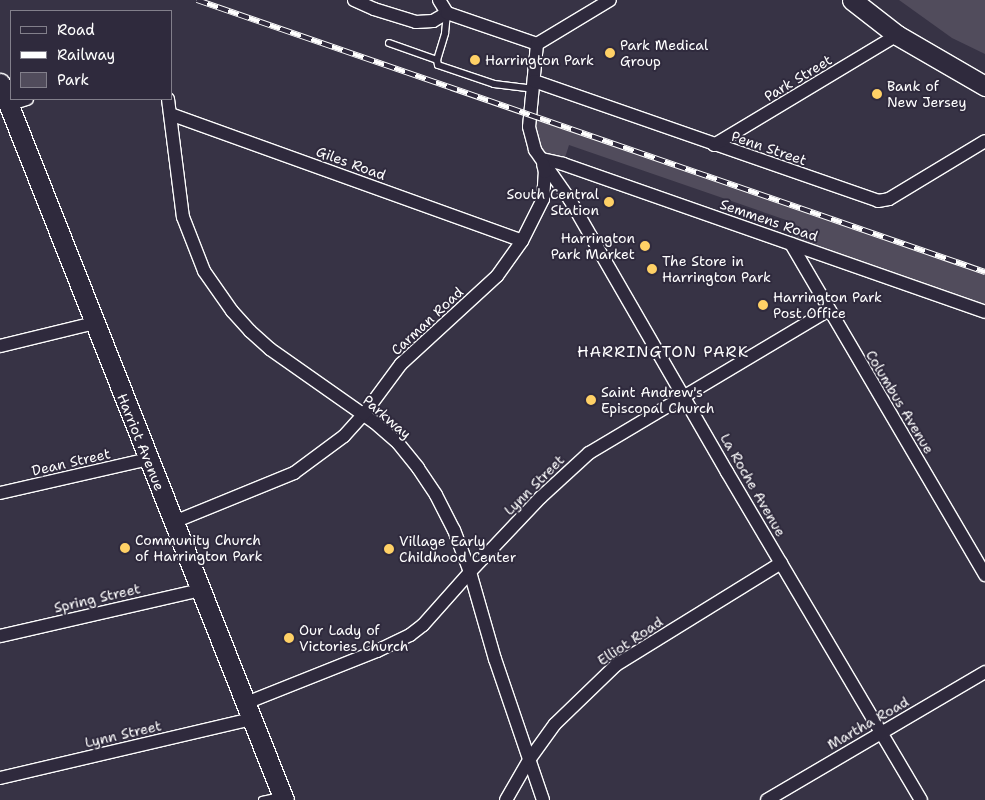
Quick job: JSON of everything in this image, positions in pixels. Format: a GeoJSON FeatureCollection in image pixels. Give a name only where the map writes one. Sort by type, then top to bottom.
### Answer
{"type":"FeatureCollection","features":[{"type":"Feature","properties":{"kind":"street"},"geometry":{"type":"LineString","coordinates":[[354,0],[374,10],[416,22],[433,21],[447,13]]}},
{"type":"Feature","properties":{"kind":"street"},"geometry":{"type":"LineString","coordinates":[[439,0],[447,13],[538,44],[610,0]]}},
{"type":"Feature","properties":{"kind":"street"},"geometry":{"type":"LineString","coordinates":[[852,0],[897,35],[985,86]]}},
{"type":"Feature","properties":{"kind":"street","name":"Park Street"},"geometry":{"type":"LineString","coordinates":[[714,146],[897,35]]}},
{"type":"Feature","properties":{"kind":"street","name":"La Roche Avenue"},"geometry":{"type":"LineString","coordinates":[[538,44],[529,127],[536,150],[570,200],[921,800]]}},
{"type":"Feature","properties":{"kind":"street","name":"Harriot Avenue"},"geometry":{"type":"LineString","coordinates":[[0,83],[7,110],[284,798]]}},
{"type":"Feature","properties":{"kind":"street","name":"Penn Street"},"geometry":{"type":"LineString","coordinates":[[533,85],[878,201],[889,200],[985,141]]}},
{"type":"Feature","properties":{"kind":"street"},"geometry":{"type":"LineString","coordinates":[[7,110],[25,100]]}},
{"type":"Feature","properties":{"kind":"street","name":"Parkway"},"geometry":{"type":"LineString","coordinates":[[168,100],[183,216],[204,271],[232,311],[250,331],[270,349],[364,414],[398,443],[423,474],[454,530],[470,572],[495,659],[544,800]]}},
{"type":"Feature","properties":{"kind":"street","name":"Giles Road"},"geometry":{"type":"LineString","coordinates":[[170,114],[522,240]]}},
{"type":"Feature","properties":{"kind":"street","name":"Carman Road"},"geometry":{"type":"LineString","coordinates":[[174,522],[294,473],[344,436],[364,414],[400,364],[496,276],[522,240],[543,199],[545,172],[542,159]]}},
{"type":"Feature","properties":{"kind":"street","name":"Semmens Road"},"geometry":{"type":"LineString","coordinates":[[542,159],[563,164],[985,312]]}},
{"type":"Feature","properties":{"kind":"street","name":"Columbus Avenue"},"geometry":{"type":"LineString","coordinates":[[791,244],[985,575]]}},
{"type":"Feature","properties":{"kind":"street","name":"Lynn Street"},"geometry":{"type":"LineString","coordinates":[[0,778],[249,711],[410,635],[424,624],[541,497],[589,453],[683,395],[828,310]]}},
{"type":"Feature","properties":{"kind":"street"},"geometry":{"type":"LineString","coordinates":[[0,346],[94,323]]}},
{"type":"Feature","properties":{"kind":"street","name":"Dean Street"},"geometry":{"type":"LineString","coordinates":[[0,493],[148,459]]}},
{"type":"Feature","properties":{"kind":"street","name":"Elliot Road"},"geometry":{"type":"LineString","coordinates":[[506,800],[529,760],[555,724],[616,665],[781,563]]}},
{"type":"Feature","properties":{"kind":"street","name":"Spring Street"},"geometry":{"type":"LineString","coordinates":[[0,636],[201,590]]}},
{"type":"Feature","properties":{"kind":"street","name":"Martha Road"},"geometry":{"type":"LineString","coordinates":[[767,800],[985,672]]}},
{"type":"Feature","properties":{"kind":"lane"},"geometry":{"type":"LineString","coordinates":[[447,13],[445,33],[437,60],[438,65],[494,84],[533,85]]}},
{"type":"Feature","properties":{"kind":"lane"},"geometry":{"type":"LineString","coordinates":[[389,43],[437,60]]}},
{"type":"Feature","properties":{"kind":"lane"},"geometry":{"type":"LineString","coordinates":[[262,800],[284,798]]}},
{"type":"Feature","properties":{"kind":"green space"},"geometry":{"type":"Polygon","coordinates":[[[899,0],[985,0],[985,54],[952,38],[899,0]]]}},
{"type":"Feature","properties":{"kind":"green space"},"geometry":{"type":"Polygon","coordinates":[[[529,116],[985,272],[985,312],[791,244],[792,222],[569,145],[563,164],[542,159],[529,116]]]}},
{"type":"Feature","properties":{"kind":"railway"},"geometry":{"type":"LineString","coordinates":[[197,0],[985,272]]}},
{"type":"Feature","properties":{"kind":"place","name":"Park Medical Group"},"geometry":{"type":"Point","coordinates":[610,53]}},
{"type":"Feature","properties":{"kind":"place","name":"Harrington Park"},"geometry":{"type":"Point","coordinates":[475,60]}},
{"type":"Feature","properties":{"kind":"place","name":"Bank of New Jersey"},"geometry":{"type":"Point","coordinates":[877,94]}},
{"type":"Feature","properties":{"kind":"place","name":"South Central Station"},"geometry":{"type":"Point","coordinates":[609,202]}},
{"type":"Feature","properties":{"kind":"place","name":"Harrington Park Market"},"geometry":{"type":"Point","coordinates":[645,246]}},
{"type":"Feature","properties":{"kind":"place","name":"The Store in Harrington Park"},"geometry":{"type":"Point","coordinates":[652,269]}},
{"type":"Feature","properties":{"kind":"place","name":"Harrington Park Post Office"},"geometry":{"type":"Point","coordinates":[763,305]}},
{"type":"Feature","properties":{"kind":"place","name":"Saint Andrew's Episcopal Church"},"geometry":{"type":"Point","coordinates":[591,400]}},
{"type":"Feature","properties":{"kind":"place","name":"Community Church of Harrington Park"},"geometry":{"type":"Point","coordinates":[125,548]}},
{"type":"Feature","properties":{"kind":"place","name":"Village Early Childhood Center"},"geometry":{"type":"Point","coordinates":[389,549]}},
{"type":"Feature","properties":{"kind":"place","name":"Our Lady of Victories Church"},"geometry":{"type":"Point","coordinates":[289,638]}},
{"type":"Feature","properties":{"kind":"district","name":"HARRINGTON PARK"},"geometry":{"type":"Point","coordinates":[663,352]}}]}
